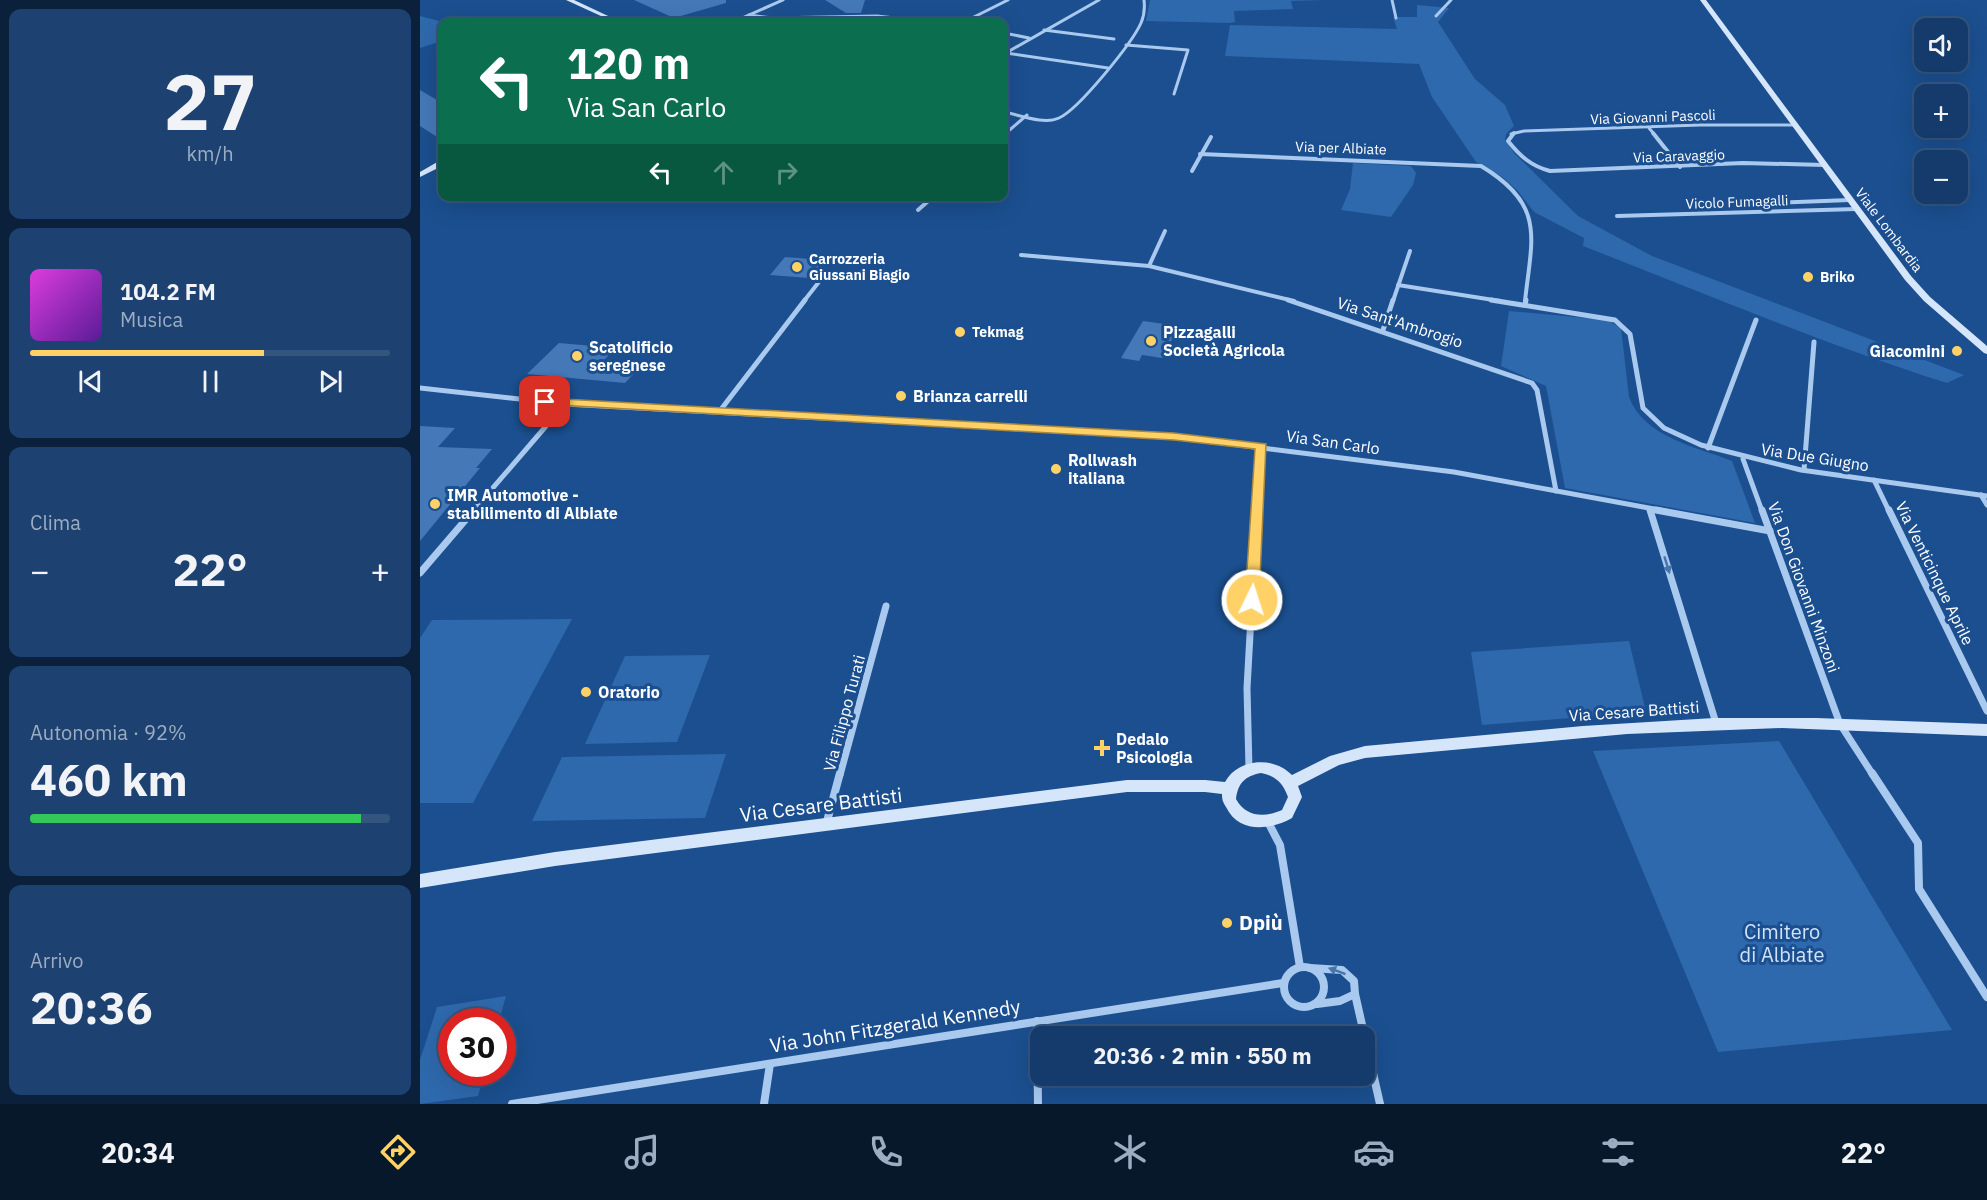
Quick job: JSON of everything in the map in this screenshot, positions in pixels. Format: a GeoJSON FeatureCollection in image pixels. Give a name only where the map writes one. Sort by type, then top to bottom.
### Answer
{"type":"FeatureCollection","features":[{"type":"Feature","properties":{"kind":"street"},"geometry":{"type":"LineString","coordinates":[[569,0],[609,18]]}},
{"type":"Feature","properties":{"kind":"street"},"geometry":{"type":"LineString","coordinates":[[743,18],[783,0]]}},
{"type":"Feature","properties":{"kind":"street"},"geometry":{"type":"LineString","coordinates":[[972,18],[1008,0]]}},
{"type":"Feature","properties":{"kind":"street"},"geometry":{"type":"LineString","coordinates":[[1008,51],[1099,0]]}},
{"type":"Feature","properties":{"kind":"street"},"geometry":{"type":"LineString","coordinates":[[1008,112],[1057,118],[1064,115],[1126,45],[1143,18],[1144,0]]}},
{"type":"Feature","properties":{"kind":"street"},"geometry":{"type":"LineString","coordinates":[[1392,0],[1396,18]]}},
{"type":"Feature","properties":{"kind":"street"},"geometry":{"type":"LineString","coordinates":[[1436,16],[1451,0]]}},
{"type":"Feature","properties":{"kind":"street","name":"Viale Lombardia"},"geometry":{"type":"LineString","coordinates":[[1704,0],[1916,287],[1987,351]]}},
{"type":"Feature","properties":{"kind":"street"},"geometry":{"type":"LineString","coordinates":[[749,15],[900,18]]}},
{"type":"Feature","properties":{"kind":"street"},"geometry":{"type":"LineString","coordinates":[[1044,30],[1114,39]]}},
{"type":"Feature","properties":{"kind":"street"},"geometry":{"type":"LineString","coordinates":[[1008,34],[1030,38]]}},
{"type":"Feature","properties":{"kind":"street"},"geometry":{"type":"LineString","coordinates":[[1126,45],[1188,50],[1174,94]]}},
{"type":"Feature","properties":{"kind":"street"},"geometry":{"type":"LineString","coordinates":[[1008,53],[1108,68]]}},
{"type":"Feature","properties":{"kind":"street"},"geometry":{"type":"LineString","coordinates":[[1008,132],[1027,115]]}},
{"type":"Feature","properties":{"kind":"street","name":"Via Giovanni Pascoli"},"geometry":{"type":"LineString","coordinates":[[1536,168],[1525,162],[1508,141],[1512,133],[1700,125],[1795,125]]}},
{"type":"Feature","properties":{"kind":"street"},"geometry":{"type":"LineString","coordinates":[[1649,128],[1680,167]]}},
{"type":"Feature","properties":{"kind":"street"},"geometry":{"type":"LineString","coordinates":[[1192,171],[1211,137]]}},
{"type":"Feature","properties":{"kind":"street","name":"Via per Albiate"},"geometry":{"type":"LineString","coordinates":[[1200,154],[1481,166],[1512,190],[1531,220],[1533,228],[1525,305]]}},
{"type":"Feature","properties":{"kind":"street","name":"Via Caravaggio"},"geometry":{"type":"LineString","coordinates":[[1536,168],[1573,171],[1743,164],[1824,165]]}},
{"type":"Feature","properties":{"kind":"street"},"geometry":{"type":"LineString","coordinates":[[420,175],[438,165]]}},
{"type":"Feature","properties":{"kind":"street"},"geometry":{"type":"LineString","coordinates":[[1746,204],[1850,200]]}},
{"type":"Feature","properties":{"kind":"street"},"geometry":{"type":"LineString","coordinates":[[918,210],[928,201]]}},
{"type":"Feature","properties":{"kind":"street","name":"Vicolo Fumagalli"},"geometry":{"type":"LineString","coordinates":[[1617,216],[1857,209]]}},
{"type":"Feature","properties":{"kind":"street"},"geometry":{"type":"LineString","coordinates":[[1021,255],[1149,266],[1165,231]]}},
{"type":"Feature","properties":{"kind":"street"},"geometry":{"type":"LineString","coordinates":[[1383,330],[1410,251]]}},
{"type":"Feature","properties":{"kind":"street","name":"Via Sant'Ambrogio"},"geometry":{"type":"LineString","coordinates":[[1149,266],[1244,288],[1383,330],[1532,383],[1538,390],[1556,491]]}},
{"type":"Feature","properties":{"kind":"street"},"geometry":{"type":"LineString","coordinates":[[719,412],[822,278]]}},
{"type":"Feature","properties":{"kind":"street"},"geometry":{"type":"LineString","coordinates":[[1398,285],[1525,305]]}},
{"type":"Feature","properties":{"kind":"street","name":"Via Due Giugno"},"geometry":{"type":"LineString","coordinates":[[1525,305],[1615,320],[1630,334],[1643,408],[1648,417],[1670,433],[1743,459],[1984,496]]}},
{"type":"Feature","properties":{"kind":"street"},"geometry":{"type":"LineString","coordinates":[[1708,448],[1755,320]]}},
{"type":"Feature","properties":{"kind":"street"},"geometry":{"type":"LineString","coordinates":[[1804,470],[1814,342]]}},
{"type":"Feature","properties":{"kind":"street","name":"Via San Carlo"},"geometry":{"type":"LineString","coordinates":[[420,388],[566,404],[1174,436],[1454,472],[1770,531]]}},
{"type":"Feature","properties":{"kind":"street"},"geometry":{"type":"LineString","coordinates":[[420,573],[566,404]]}},
{"type":"Feature","properties":{"kind":"street"},"geometry":{"type":"LineString","coordinates":[[1249,769],[1247,688],[1261,446]]}},
{"type":"Feature","properties":{"kind":"street","name":"Via Don Giovanni Minzoni"},"geometry":{"type":"LineString","coordinates":[[1743,459],[1840,724],[1918,843],[1923,856],[1917,876],[1919,889],[1987,997]]}},
{"type":"Feature","properties":{"kind":"street","name":"Via Venticinque Aprile"},"geometry":{"type":"LineString","coordinates":[[1874,480],[1987,711]]}},
{"type":"Feature","properties":{"kind":"street"},"geometry":{"type":"LineString","coordinates":[[1984,496],[1987,506]]}},
{"type":"Feature","properties":{"kind":"street"},"geometry":{"type":"LineString","coordinates":[[1650,509],[1716,724]]}},
{"type":"Feature","properties":{"kind":"street","name":"Via Filippo Turati"},"geometry":{"type":"LineString","coordinates":[[826,826],[886,606]]}},
{"type":"Feature","properties":{"kind":"street","name":"Via Cesare Battisti"},"geometry":{"type":"LineString","coordinates":[[1291,783],[1335,760],[1365,752],[1576,732],[1716,724],[1840,724],[1987,730]]}},
{"type":"Feature","properties":{"kind":"street"},"geometry":{"type":"LineString","coordinates":[[1249,769],[1272,769],[1291,783],[1295,797],[1293,806],[1287,814],[1268,822],[1253,821],[1239,814],[1231,805],[1229,789],[1233,780],[1249,769]]}},
{"type":"Feature","properties":{"kind":"street","name":"Via Cesare Battisti"},"geometry":{"type":"LineString","coordinates":[[420,881],[555,859],[1127,786],[1197,786],[1229,789]]}},
{"type":"Feature","properties":{"kind":"street"},"geometry":{"type":"LineString","coordinates":[[1268,822],[1280,845],[1303,968]]}},
{"type":"Feature","properties":{"kind":"street"},"geometry":{"type":"LineString","coordinates":[[1303,968],[1319,974],[1325,987],[1321,1000],[1317,1004]]}},
{"type":"Feature","properties":{"kind":"street"},"geometry":{"type":"LineString","coordinates":[[1355,994],[1340,1000],[1303,1007],[1290,1002],[1285,996],[1283,983],[1289,972],[1303,968],[1342,970],[1354,981],[1380,1104]]}},
{"type":"Feature","properties":{"kind":"street","name":"Via John Fitzgerald Kennedy"},"geometry":{"type":"LineString","coordinates":[[512,1104],[1283,983]]}},
{"type":"Feature","properties":{"kind":"street"},"geometry":{"type":"LineString","coordinates":[[1037,1021],[1038,1104]]}},
{"type":"Feature","properties":{"kind":"street"},"geometry":{"type":"LineString","coordinates":[[764,1104],[770,1064]]}},
{"type":"Feature","properties":{"kind":"green space"},"geometry":{"type":"Polygon","coordinates":[[[1150,0],[1324,0],[1291,1],[1293,9],[1234,11],[1235,22],[1230,23],[1146,21],[1150,0]]]}},
{"type":"Feature","properties":{"kind":"green space"},"geometry":{"type":"Polygon","coordinates":[[[1417,5],[1449,8],[1438,22],[1475,79],[1505,105],[1514,126],[1506,134],[1505,140],[1515,154],[1578,216],[1652,256],[1964,375],[1947,383],[1901,368],[1809,335],[1583,246],[1584,238],[1534,212],[1517,190],[1501,176],[1476,162],[1432,97],[1419,64],[1225,56],[1230,25],[1397,29],[1393,17],[1417,17],[1417,5]]]}},
{"type":"Feature","properties":{"kind":"green space"},"geometry":{"type":"Polygon","coordinates":[[[420,16],[438,21],[438,42],[420,48],[420,16]]]}},
{"type":"Feature","properties":{"kind":"green space"},"geometry":{"type":"Polygon","coordinates":[[[1353,163],[1411,166],[1416,173],[1413,185],[1391,217],[1341,210],[1350,189],[1353,163]]]}},
{"type":"Feature","properties":{"kind":"green space"},"geometry":{"type":"Polygon","coordinates":[[[1509,311],[1608,320],[1621,328],[1629,397],[1636,411],[1646,422],[1673,439],[1732,461],[1755,523],[1565,488],[1546,386],[1501,366],[1509,311]]]}},
{"type":"Feature","properties":{"kind":"green space"},"geometry":{"type":"Polygon","coordinates":[[[572,619],[473,803],[420,803],[420,638],[432,620],[572,619]]]}},
{"type":"Feature","properties":{"kind":"green space"},"geometry":{"type":"Polygon","coordinates":[[[1629,641],[1646,712],[1482,725],[1471,652],[1629,641]]]}},
{"type":"Feature","properties":{"kind":"green space"},"geometry":{"type":"Polygon","coordinates":[[[710,655],[677,742],[585,744],[625,656],[710,655]]]}},
{"type":"Feature","properties":{"kind":"green space","name":"Cimitero di Albiate"},"geometry":{"type":"Polygon","coordinates":[[[1779,741],[1952,1030],[1718,1052],[1593,751],[1779,741]]]}},
{"type":"Feature","properties":{"kind":"green space"},"geometry":{"type":"Polygon","coordinates":[[[726,754],[705,818],[532,821],[562,757],[726,754]]]}},
{"type":"Feature","properties":{"kind":"green space"},"geometry":{"type":"Polygon","coordinates":[[[506,996],[503,1008],[438,1008],[438,1086],[481,1086],[478,1096],[420,1104],[420,1060],[437,1007],[506,996]]]}},
{"type":"Feature","properties":{"kind":"building"},"geometry":{"type":"Polygon","coordinates":[[[634,0],[726,0],[726,3],[674,18],[634,0]]]}},
{"type":"Feature","properties":{"kind":"building"},"geometry":{"type":"Polygon","coordinates":[[[825,0],[865,0],[861,13],[846,13],[825,0]]]}},
{"type":"Feature","properties":{"kind":"building"},"geometry":{"type":"Polygon","coordinates":[[[420,90],[438,101],[438,137],[420,126],[420,90]]]}},
{"type":"Feature","properties":{"kind":"building","name":"Carrozzeria Giussani Biagio"},"geometry":{"type":"Polygon","coordinates":[[[785,257],[824,260],[809,278],[770,275],[785,257]]]}},
{"type":"Feature","properties":{"kind":"building","name":"Pizzagalli Società Agricola"},"geometry":{"type":"Polygon","coordinates":[[[1143,321],[1179,326],[1162,358],[1142,355],[1139,361],[1121,358],[1143,321]]]}},
{"type":"Feature","properties":{"kind":"building","name":"Scatolificio seregnese"},"geometry":{"type":"Polygon","coordinates":[[[559,343],[616,348],[600,364],[640,367],[625,383],[527,374],[559,343]]]}},
{"type":"Feature","properties":{"kind":"building","name":"IMR Automotive - stabilimento di Albiate"},"geometry":{"type":"Polygon","coordinates":[[[420,426],[455,428],[438,447],[492,449],[476,468],[480,468],[420,541],[420,426]]]}},
{"type":"Feature","properties":{"kind":"place","name":"Carrozzeria Giussani Biagio"},"geometry":{"type":"Point","coordinates":[797,267]}},
{"type":"Feature","properties":{"kind":"place","name":"Briko"},"geometry":{"type":"Point","coordinates":[1808,277]}},
{"type":"Feature","properties":{"kind":"place","name":"Tekmag"},"geometry":{"type":"Point","coordinates":[960,332]}},
{"type":"Feature","properties":{"kind":"place","name":"Pizzagalli Società Agricola"},"geometry":{"type":"Point","coordinates":[1151,341]}},
{"type":"Feature","properties":{"kind":"place","name":"Giacomini"},"geometry":{"type":"Point","coordinates":[1957,351]}},
{"type":"Feature","properties":{"kind":"place","name":"Scatolificio seregnese"},"geometry":{"type":"Point","coordinates":[577,356]}},
{"type":"Feature","properties":{"kind":"place","name":"Brianza carrelli"},"geometry":{"type":"Point","coordinates":[901,396]}},
{"type":"Feature","properties":{"kind":"place","name":"Rollwash italiana"},"geometry":{"type":"Point","coordinates":[1056,469]}},
{"type":"Feature","properties":{"kind":"place","name":"IMR Automotive - stabilimento di Albiate"},"geometry":{"type":"Point","coordinates":[435,504]}},
{"type":"Feature","properties":{"kind":"place","name":"Oratorio"},"geometry":{"type":"Point","coordinates":[586,692]}},
{"type":"Feature","properties":{"kind":"place","name":"Dedalo Psicologia"},"geometry":{"type":"Point","coordinates":[1102,748]}},
{"type":"Feature","properties":{"kind":"place","name":"Dpiù"},"geometry":{"type":"Point","coordinates":[1227,923]}},
{"type":"Feature","properties":{"kind":"route"},"geometry":{"type":"LineString","coordinates":[[545,402],[1174,436],[1261,446],[1252,600]]}}]}
